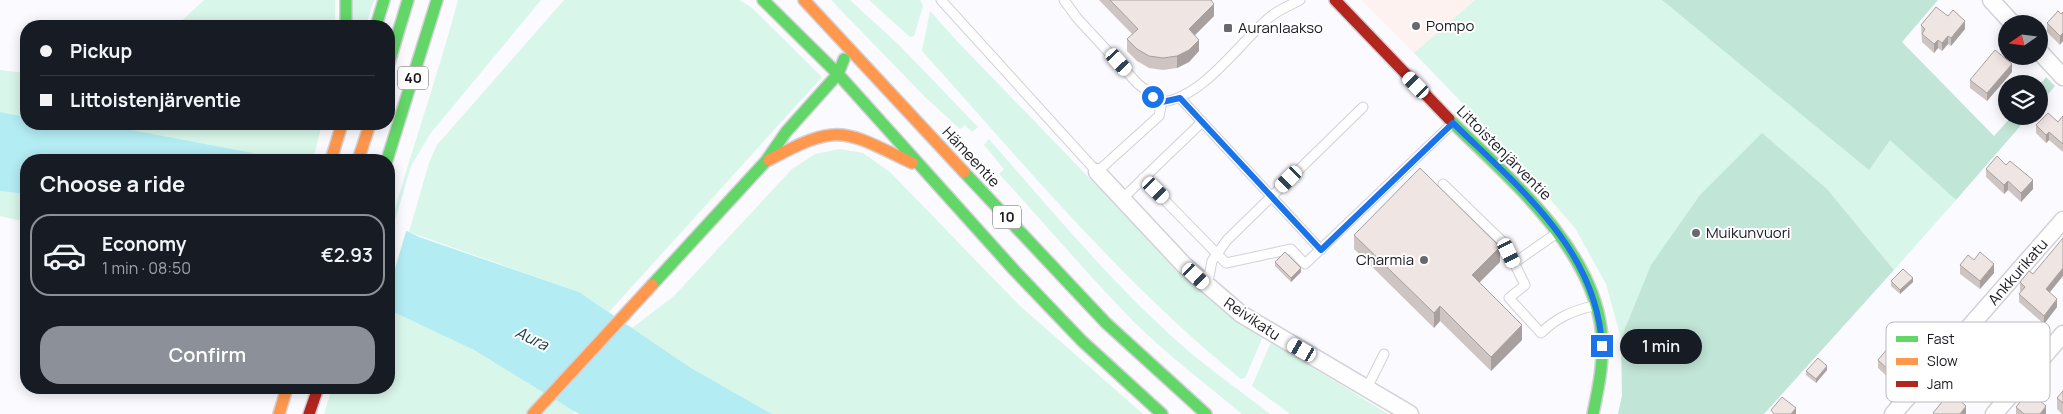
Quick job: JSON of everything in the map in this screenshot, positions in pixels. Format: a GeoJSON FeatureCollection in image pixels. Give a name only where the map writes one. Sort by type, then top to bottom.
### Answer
{"type":"FeatureCollection","features":[{"type":"Feature","properties":{"kind":"main road"},"geometry":{"type":"LineString","coordinates":[[346,0],[346,20]]}},
{"type":"Feature","properties":{"kind":"main road"},"geometry":{"type":"LineString","coordinates":[[378,20],[384,0]]}},
{"type":"Feature","properties":{"kind":"main road","name":"40"},"geometry":{"type":"LineString","coordinates":[[395,43],[408,0]]}},
{"type":"Feature","properties":{"kind":"main road","name":"40"},"geometry":{"type":"LineString","coordinates":[[389,154],[438,0]]}},
{"type":"Feature","properties":{"kind":"main road","name":"10"},"geometry":{"type":"LineString","coordinates":[[763,0],[838,74],[920,166],[1082,341],[1162,414]]}},
{"type":"Feature","properties":{"kind":"main road","name":"Hämeentie"},"geometry":{"type":"LineString","coordinates":[[804,0],[1106,323],[1153,368],[1206,414]]}},
{"type":"Feature","properties":{"kind":"main road","name":"Littoistenjärventie"},"geometry":{"type":"LineString","coordinates":[[1335,0],[1540,210],[1574,256],[1595,305],[1601,332],[1603,360],[1600,385],[1593,414]]}},
{"type":"Feature","properties":{"kind":"main road"},"geometry":{"type":"LineString","coordinates":[[534,414],[673,260],[766,161],[786,132],[838,74],[847,44]]}},
{"type":"Feature","properties":{"kind":"main road"},"geometry":{"type":"LineString","coordinates":[[336,140],[337,130]]}},
{"type":"Feature","properties":{"kind":"main road"},"geometry":{"type":"LineString","coordinates":[[332,154],[340,130]]}},
{"type":"Feature","properties":{"kind":"main road"},"geometry":{"type":"LineString","coordinates":[[360,154],[368,130]]}},
{"type":"Feature","properties":{"kind":"main road"},"geometry":{"type":"LineString","coordinates":[[766,161],[814,138],[828,134],[843,134],[862,140],[920,166]]}},
{"type":"Feature","properties":{"kind":"main road"},"geometry":{"type":"LineString","coordinates":[[279,414],[285,394]]}},
{"type":"Feature","properties":{"kind":"main road"},"geometry":{"type":"LineString","coordinates":[[309,414],[316,394]]}},
{"type":"Feature","properties":{"kind":"street"},"geometry":{"type":"LineString","coordinates":[[1991,0],[2005,15]]}},
{"type":"Feature","properties":{"kind":"street"},"geometry":{"type":"LineString","coordinates":[[2048,61],[2063,77]]}},
{"type":"Feature","properties":{"kind":"street","name":"Reivikatu"},"geometry":{"type":"LineString","coordinates":[[1097,172],[1207,287],[1241,314],[1410,414]]}},
{"type":"Feature","properties":{"kind":"street","name":"Ankkurikatu"},"geometry":{"type":"LineString","coordinates":[[1974,322],[2063,220]]}},
{"type":"Feature","properties":{"kind":"street"},"geometry":{"type":"LineString","coordinates":[[2050,349],[2063,334]]}},
{"type":"Feature","properties":{"kind":"street","name":"Ankkurikatu"},"geometry":{"type":"LineString","coordinates":[[1893,414],[1904,402]]}},
{"type":"Feature","properties":{"kind":"street"},"geometry":{"type":"LineString","coordinates":[[1994,414],[2004,402]]}},
{"type":"Feature","properties":{"kind":"lane"},"geometry":{"type":"LineString","coordinates":[[942,0],[1097,172],[1159,116],[1162,102]]}},
{"type":"Feature","properties":{"kind":"lane"},"geometry":{"type":"LineString","coordinates":[[1064,0],[1077,18],[1138,84],[1162,102],[1180,98],[1198,86],[1286,3],[1300,0]]}},
{"type":"Feature","properties":{"kind":"lane"},"geometry":{"type":"LineString","coordinates":[[1180,98],[1321,250]]}},
{"type":"Feature","properties":{"kind":"lane"},"geometry":{"type":"LineString","coordinates":[[1207,287],[1212,261],[1227,240],[1363,107]]}},
{"type":"Feature","properties":{"kind":"lane"},"geometry":{"type":"LineString","coordinates":[[1122,199],[1202,122]]}},
{"type":"Feature","properties":{"kind":"lane"},"geometry":{"type":"LineString","coordinates":[[1143,178],[1226,263],[1291,249],[1304,264],[1321,250],[1453,123]]}},
{"type":"Feature","properties":{"kind":"lane"},"geometry":{"type":"LineString","coordinates":[[1443,184],[1505,244],[1525,285],[1509,298],[1541,333],[1553,321],[1578,309],[1595,305]]}},
{"type":"Feature","properties":{"kind":"lane"},"geometry":{"type":"LineString","coordinates":[[1514,263],[1558,232]]}},
{"type":"Feature","properties":{"kind":"lane"},"geometry":{"type":"LineString","coordinates":[[1367,388],[1384,354]]}},
{"type":"Feature","properties":{"kind":"shaded area","name":"Pompo"},"geometry":{"type":"Polygon","coordinates":[[[1361,0],[1475,0],[1414,53],[1361,0]]]}},
{"type":"Feature","properties":{"kind":"green space"},"geometry":{"type":"Polygon","coordinates":[[[204,0],[335,0],[335,20],[182,20],[204,0]]]}},
{"type":"Feature","properties":{"kind":"green space"},"geometry":{"type":"Polygon","coordinates":[[[353,0],[374,0],[368,20],[353,20],[353,0]]]}},
{"type":"Feature","properties":{"kind":"green space"},"geometry":{"type":"Polygon","coordinates":[[[458,0],[541,0],[430,134],[411,166],[395,221],[395,210],[458,0]]]}},
{"type":"Feature","properties":{"kind":"green space"},"geometry":{"type":"Polygon","coordinates":[[[564,0],[739,0],[751,7],[822,77],[609,312],[579,292],[409,232],[429,163],[437,145],[564,0]]]}},
{"type":"Feature","properties":{"kind":"green space"},"geometry":{"type":"Polygon","coordinates":[[[831,0],[850,0],[900,46],[978,127],[972,132],[965,125],[960,129],[925,97],[831,0]]]}},
{"type":"Feature","properties":{"kind":"green space"},"geometry":{"type":"Polygon","coordinates":[[[869,0],[920,0],[923,6],[914,36],[910,37],[869,0]]]}},
{"type":"Feature","properties":{"kind":"green space"},"geometry":{"type":"Polygon","coordinates":[[[1475,0],[1662,0],[1869,169],[1890,139],[1956,200],[1894,270],[1827,189],[1651,265],[1621,338],[1606,284],[1575,228],[1499,141],[1414,53],[1475,0]]]}},
{"type":"Feature","properties":{"kind":"green space"},"geometry":{"type":"Polygon","coordinates":[[[1662,0],[1938,0],[1902,42],[1994,136],[2004,125],[2021,125],[1956,200],[1890,140],[1869,170],[1662,0]]]}},
{"type":"Feature","properties":{"kind":"green space"},"geometry":{"type":"Polygon","coordinates":[[[930,11],[1184,276],[1219,308],[1261,336],[1262,339],[1245,378],[1241,379],[1197,342],[1115,263],[1036,179],[922,51],[930,11]]]}},
{"type":"Feature","properties":{"kind":"green space"},"geometry":{"type":"Polygon","coordinates":[[[0,70],[20,72],[20,116],[0,112],[0,70]]]}},
{"type":"Feature","properties":{"kind":"green space"},"geometry":{"type":"Polygon","coordinates":[[[2048,79],[2055,86],[2048,94],[2048,79]]]}},
{"type":"Feature","properties":{"kind":"green space"},"geometry":{"type":"Polygon","coordinates":[[[130,130],[320,130],[314,154],[253,153],[130,130]]]}},
{"type":"Feature","properties":{"kind":"green space"},"geometry":{"type":"Polygon","coordinates":[[[1762,133],[1827,189],[1894,270],[1764,414],[1618,414],[1622,396],[1621,338],[1651,265],[1700,195],[1762,133]]]}},
{"type":"Feature","properties":{"kind":"green space"},"geometry":{"type":"Polygon","coordinates":[[[989,139],[1084,247],[1159,325],[1207,366],[1270,414],[1242,414],[1145,333],[999,174],[1004,169],[984,145],[989,139]]]}},
{"type":"Feature","properties":{"kind":"green space"},"geometry":{"type":"Polygon","coordinates":[[[840,149],[863,153],[890,172],[1019,305],[1143,414],[772,414],[691,368],[632,328],[674,296],[792,169],[815,154],[840,149]]]}},
{"type":"Feature","properties":{"kind":"green space"},"geometry":{"type":"Polygon","coordinates":[[[0,191],[20,193],[20,221],[0,216],[0,191]]]}},
{"type":"Feature","properties":{"kind":"green space"},"geometry":{"type":"Polygon","coordinates":[[[395,313],[474,350],[575,411],[574,414],[324,414],[330,394],[395,394],[395,313]]]}},
{"type":"Feature","properties":{"kind":"green space"},"geometry":{"type":"Polygon","coordinates":[[[1271,342],[1388,414],[1290,414],[1252,386],[1271,342]]]}},
{"type":"Feature","properties":{"kind":"water"},"geometry":{"type":"Polygon","coordinates":[[[0,112],[20,116],[20,130],[132,130],[255,154],[20,154],[20,193],[0,191],[0,112]]]}},
{"type":"Feature","properties":{"kind":"water","name":"Aura"},"geometry":{"type":"Polygon","coordinates":[[[395,225],[419,237],[579,292],[691,368],[772,414],[579,414],[474,350],[395,313],[395,225]]]}},
{"type":"Feature","properties":{"kind":"pier"},"geometry":{"type":"Polygon","coordinates":[[[396,222],[407,228],[395,269],[396,222]]]}},
{"type":"Feature","properties":{"kind":"building"},"geometry":{"type":"Polygon","coordinates":[[[1110,0],[1211,0],[1214,4],[1189,29],[1199,40],[1189,50],[1177,56],[1163,58],[1149,56],[1137,49],[1127,39],[1138,29],[1110,0]]]}},
{"type":"Feature","properties":{"kind":"building"},"geometry":{"type":"Polygon","coordinates":[[[1936,7],[1948,16],[1953,10],[1965,21],[1951,38],[1948,36],[1942,43],[1938,40],[1934,44],[1922,34],[1925,29],[1921,25],[1936,7]]]}},
{"type":"Feature","properties":{"kind":"building"},"geometry":{"type":"Polygon","coordinates":[[[2058,11],[2061,14],[2063,12],[2063,33],[2060,36],[2048,22],[2058,11]]]}},
{"type":"Feature","properties":{"kind":"building"},"geometry":{"type":"Polygon","coordinates":[[[1995,50],[1998,52],[1998,65],[2011,65],[2003,75],[1998,75],[1998,80],[1987,93],[1970,80],[1995,50]]]}},
{"type":"Feature","properties":{"kind":"building"},"geometry":{"type":"Polygon","coordinates":[[[2048,113],[2058,122],[2063,116],[2063,144],[2049,132],[2046,135],[2036,125],[2048,125],[2048,113]]]}},
{"type":"Feature","properties":{"kind":"building"},"geometry":{"type":"Polygon","coordinates":[[[1997,156],[2006,165],[2010,161],[2033,180],[2021,193],[2008,181],[2004,185],[1986,169],[1997,156]]]}},
{"type":"Feature","properties":{"kind":"building"},"geometry":{"type":"Polygon","coordinates":[[[1420,168],[1500,247],[1472,275],[1522,325],[1491,357],[1440,306],[1434,313],[1354,235],[1420,168]]]}},
{"type":"Feature","properties":{"kind":"building"},"geometry":{"type":"Polygon","coordinates":[[[2063,238],[2063,268],[2046,289],[2057,299],[2044,316],[2019,294],[2025,287],[2020,282],[2029,271],[2033,274],[2063,238]]]}},
{"type":"Feature","properties":{"kind":"building"},"geometry":{"type":"Polygon","coordinates":[[[1285,252],[1301,268],[1291,278],[1275,262],[1285,252]]]}},
{"type":"Feature","properties":{"kind":"building"},"geometry":{"type":"Polygon","coordinates":[[[1980,252],[1994,264],[1980,281],[1960,265],[1968,255],[1974,260],[1980,252]]]}},
{"type":"Feature","properties":{"kind":"building"},"geometry":{"type":"Polygon","coordinates":[[[1903,269],[1913,278],[1900,290],[1891,281],[1903,269]]]}},
{"type":"Feature","properties":{"kind":"building"},"geometry":{"type":"Polygon","coordinates":[[[1886,350],[1886,367],[1878,360],[1886,350]]]}},
{"type":"Feature","properties":{"kind":"building"},"geometry":{"type":"Polygon","coordinates":[[[1818,358],[1827,366],[1816,379],[1806,371],[1818,358]]]}},
{"type":"Feature","properties":{"kind":"building"},"geometry":{"type":"Polygon","coordinates":[[[2063,391],[2063,403],[2057,398],[2063,391]]]}},
{"type":"Feature","properties":{"kind":"building"},"geometry":{"type":"Polygon","coordinates":[[[1782,397],[1796,408],[1791,414],[1774,414],[1771,410],[1782,397]]]}},
{"type":"Feature","properties":{"kind":"building"},"geometry":{"type":"Polygon","coordinates":[[[1942,402],[1961,402],[1966,406],[1960,414],[1933,413],[1942,402]]]}},
{"type":"Feature","properties":{"kind":"building"},"geometry":{"type":"Polygon","coordinates":[[[2020,402],[2041,402],[2046,406],[2040,414],[2024,414],[2016,407],[2020,402]]]}},
{"type":"Feature","properties":{"kind":"traffic: fast"},"geometry":{"type":"LineString","coordinates":[[346,0],[346,20]]}},
{"type":"Feature","properties":{"kind":"traffic: fast"},"geometry":{"type":"LineString","coordinates":[[378,20],[384,0]]}},
{"type":"Feature","properties":{"kind":"traffic: fast"},"geometry":{"type":"LineString","coordinates":[[395,43],[408,0]]}},
{"type":"Feature","properties":{"kind":"traffic: fast"},"geometry":{"type":"LineString","coordinates":[[389,154],[437,0]]}},
{"type":"Feature","properties":{"kind":"traffic: fast"},"geometry":{"type":"LineString","coordinates":[[763,0],[838,74],[1015,271],[1082,341],[1162,414]]}},
{"type":"Feature","properties":{"kind":"traffic: fast"},"geometry":{"type":"LineString","coordinates":[[652,285],[766,161],[786,132],[838,74],[844,59]]}},
{"type":"Feature","properties":{"kind":"traffic: fast"},"geometry":{"type":"LineString","coordinates":[[1449,119],[1495,163],[1542,213],[1563,240],[1580,268],[1594,297],[1602,339],[1601,371],[1593,414]]}},
{"type":"Feature","properties":{"kind":"traffic: fast"},"geometry":{"type":"LineString","coordinates":[[964,172],[1106,323],[1206,414]]}},
{"type":"Feature","properties":{"kind":"traffic: slow"},"geometry":{"type":"LineString","coordinates":[[804,0],[964,172]]}},
{"type":"Feature","properties":{"kind":"traffic: slow"},"geometry":{"type":"LineString","coordinates":[[333,154],[340,130]]}},
{"type":"Feature","properties":{"kind":"traffic: slow"},"geometry":{"type":"LineString","coordinates":[[360,154],[368,130]]}},
{"type":"Feature","properties":{"kind":"traffic: slow"},"geometry":{"type":"LineString","coordinates":[[769,160],[811,140],[841,135],[870,143],[912,163]]}},
{"type":"Feature","properties":{"kind":"traffic: slow"},"geometry":{"type":"LineString","coordinates":[[533,414],[652,285]]}},
{"type":"Feature","properties":{"kind":"traffic: slow"},"geometry":{"type":"LineString","coordinates":[[279,414],[285,394]]}},
{"type":"Feature","properties":{"kind":"traffic: jam"},"geometry":{"type":"LineString","coordinates":[[1335,0],[1449,119]]}},
{"type":"Feature","properties":{"kind":"traffic: jam"},"geometry":{"type":"LineString","coordinates":[[309,414],[316,394]]}},
{"type":"Feature","properties":{"kind":"place","name":"Pompo"},"geometry":{"type":"Point","coordinates":[1416,26]}},
{"type":"Feature","properties":{"kind":"place","name":"Auranlaakso"},"geometry":{"type":"Point","coordinates":[1228,28]}},
{"type":"Feature","properties":{"kind":"place","name":"Muikunvuori"},"geometry":{"type":"Point","coordinates":[1696,233]}},
{"type":"Feature","properties":{"kind":"place","name":"Charmia"},"geometry":{"type":"Point","coordinates":[1424,260]}},
{"type":"Feature","properties":{"kind":"route"},"geometry":{"type":"LineString","coordinates":[[1153,97],[1162,102],[1169,102],[1180,98],[1321,250],[1453,123],[1540,210],[1558,232],[1574,256],[1585,278],[1595,305],[1602,346]]}}]}
